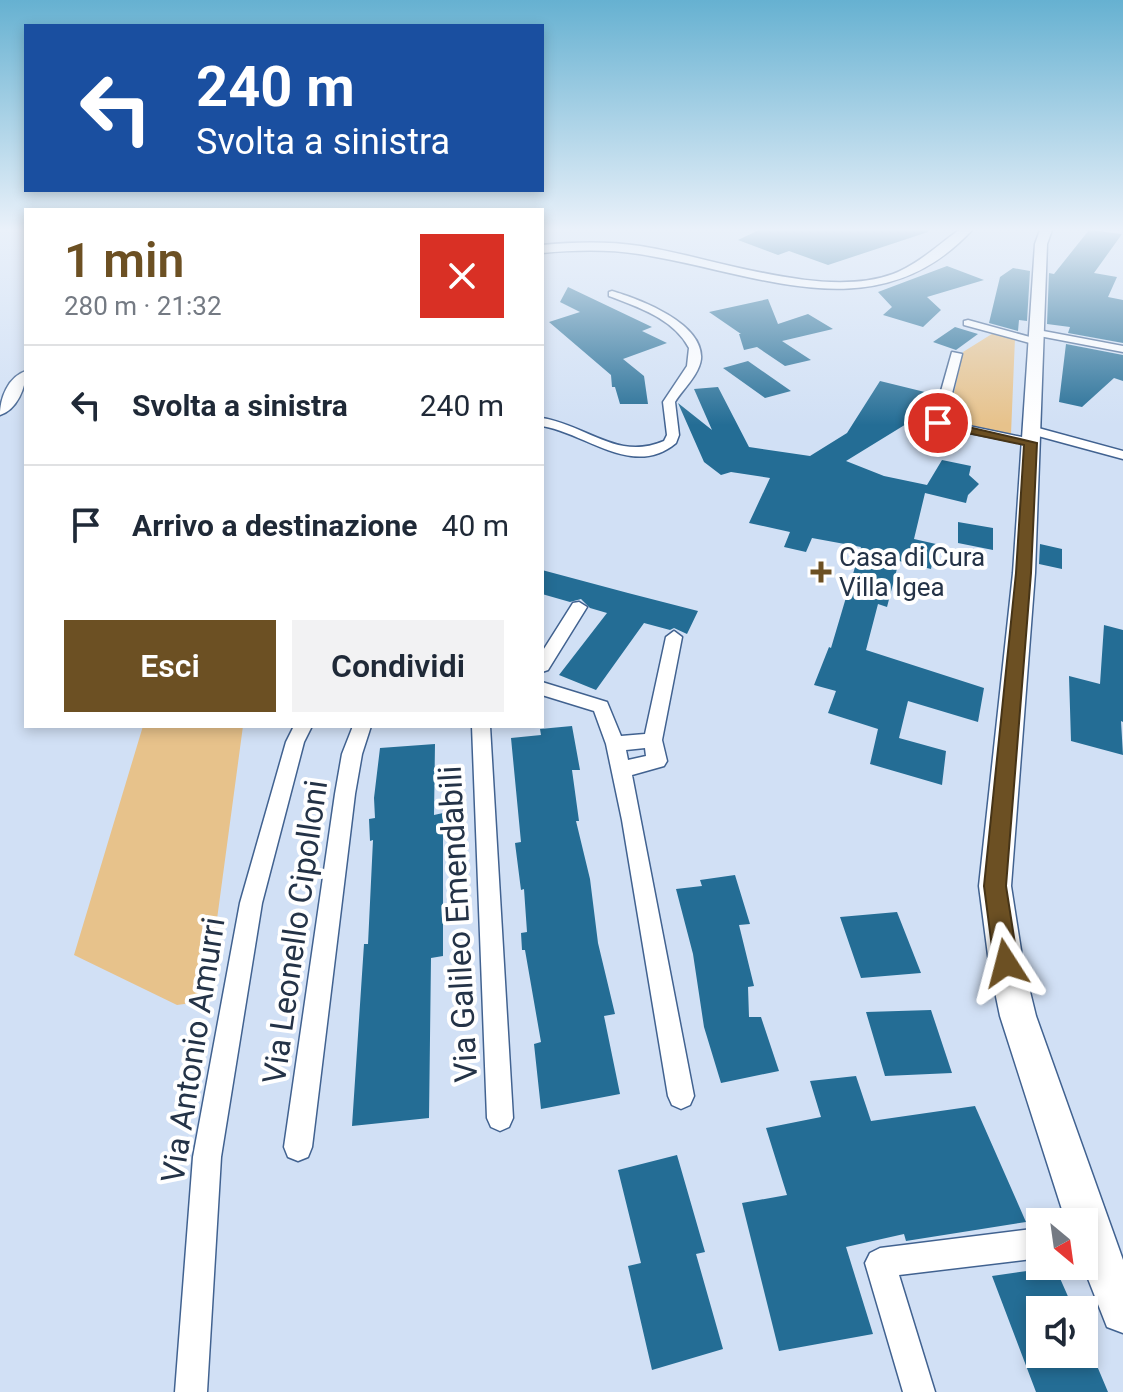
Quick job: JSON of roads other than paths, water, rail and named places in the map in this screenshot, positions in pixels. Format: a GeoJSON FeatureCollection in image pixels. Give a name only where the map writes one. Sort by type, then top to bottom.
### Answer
{"type":"FeatureCollection","features":[{"type":"Feature","properties":{"kind":"main road"},"geometry":{"type":"LineString","coordinates":[[1039,295],[1024,573],[995,886],[1006,963],[1018,1016],[1079,1208]]}},
{"type":"Feature","properties":{"kind":"main road"},"geometry":{"type":"LineString","coordinates":[[0,410],[24,379]]}},
{"type":"Feature","properties":{"kind":"main road"},"geometry":{"type":"LineString","coordinates":[[1098,1259],[1123,1311]]}},
{"type":"Feature","properties":{"kind":"street"},"geometry":{"type":"LineString","coordinates":[[544,422],[571,428],[614,451],[632,454],[648,455],[670,443],[673,435],[669,402],[691,371],[696,357],[694,343],[675,325],[622,295]]}},
{"type":"Feature","properties":{"kind":"street"},"geometry":{"type":"LineString","coordinates":[[968,323],[1123,349]]}},
{"type":"Feature","properties":{"kind":"street"},"geometry":{"type":"LineString","coordinates":[[956,354],[938,423],[1031,436],[1123,455]]}},
{"type":"Feature","properties":{"kind":"street"},"geometry":{"type":"LineString","coordinates":[[544,663],[579,607]]}},
{"type":"Feature","properties":{"kind":"street"},"geometry":{"type":"LineString","coordinates":[[619,770],[657,761],[653,740],[674,637]]}},
{"type":"Feature","properties":{"kind":"street"},"geometry":{"type":"LineString","coordinates":[[544,689],[601,707],[615,744],[632,820],[681,1096]]}},
{"type":"Feature","properties":{"kind":"street","name":"Via Antonio Amurri"},"geometry":{"type":"LineString","coordinates":[[191,1392],[207,1157],[251,903],[295,742],[302,728]]}},
{"type":"Feature","properties":{"kind":"street","name":"Via Leonello Cipolloni"},"geometry":{"type":"LineString","coordinates":[[298,1147],[345,794],[352,754],[361,728]]}},
{"type":"Feature","properties":{"kind":"street","name":"Via Galileo Emendabili"},"geometry":{"type":"LineString","coordinates":[[481,728],[500,1118]]}},
{"type":"Feature","properties":{"kind":"street"},"geometry":{"type":"LineString","coordinates":[[615,744],[653,740]]}},
{"type":"Feature","properties":{"kind":"street"},"geometry":{"type":"LineString","coordinates":[[919,1392],[880,1263],[1026,1245]]}},
{"type":"Feature","properties":{"kind":"place","name":"Casa di Cura Villa Igea"},"geometry":{"type":"Point","coordinates":[821,572]}}]}
